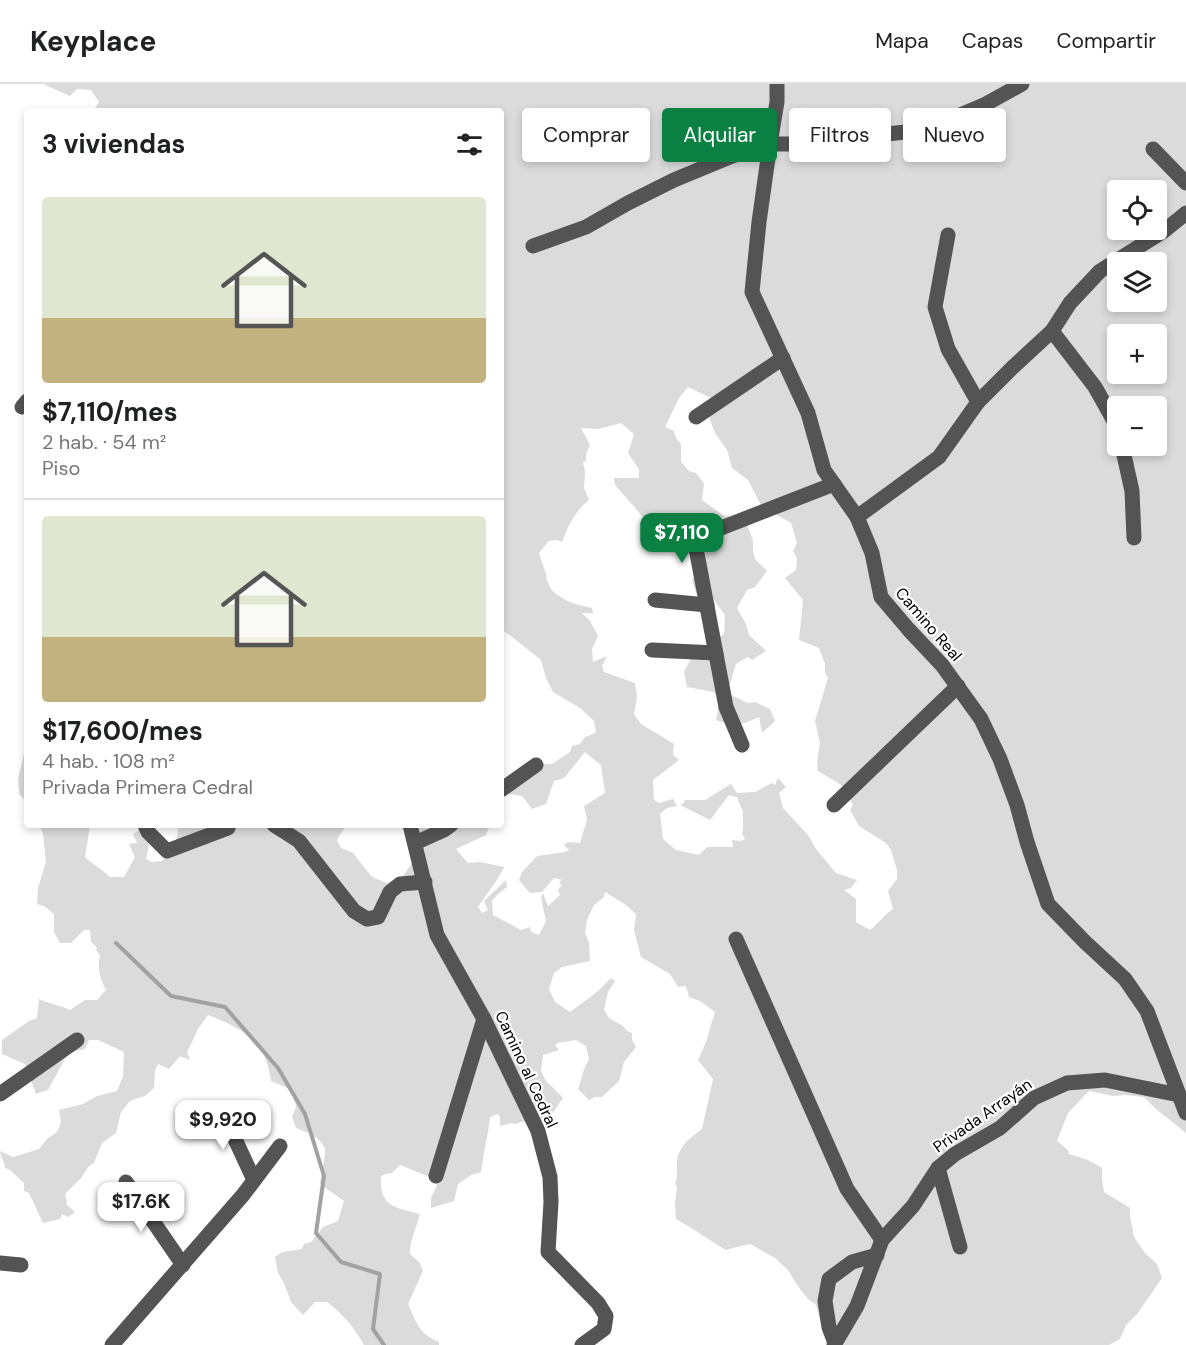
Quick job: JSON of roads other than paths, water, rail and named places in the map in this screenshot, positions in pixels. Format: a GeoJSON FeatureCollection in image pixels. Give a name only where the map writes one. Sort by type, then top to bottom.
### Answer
{"type":"FeatureCollection","features":[{"type":"Feature","properties":{"kind":"street","name":"Camino Real"},"geometry":{"type":"LineString","coordinates":[[776,108],[777,84]]}},
{"type":"Feature","properties":{"kind":"street"},"geometry":{"type":"LineString","coordinates":[[777,144],[815,144],[906,132],[944,122],[984,105],[1022,84]]}},
{"type":"Feature","properties":{"kind":"street"},"geometry":{"type":"LineString","coordinates":[[1153,149],[1186,183]]}},
{"type":"Feature","properties":{"kind":"street"},"geometry":{"type":"LineString","coordinates":[[533,246],[586,227],[674,180],[718,162]]}},
{"type":"Feature","properties":{"kind":"street","name":"Camino Real"},"geometry":{"type":"LineString","coordinates":[[767,162],[752,292],[808,413],[825,470],[857,517],[872,553],[881,597],[942,665],[981,719],[1000,759],[1017,805],[1048,904],[1125,980],[1147,1011],[1186,1113]]}},
{"type":"Feature","properties":{"kind":"street"},"geometry":{"type":"LineString","coordinates":[[857,517],[939,458],[978,402],[1052,331],[1070,303],[1100,271],[1164,231],[1186,213]]}},
{"type":"Feature","properties":{"kind":"street"},"geometry":{"type":"LineString","coordinates":[[948,235],[935,307],[948,349],[978,402]]}},
{"type":"Feature","properties":{"kind":"street"},"geometry":{"type":"LineString","coordinates":[[1052,331],[1095,387],[1107,409]]}},
{"type":"Feature","properties":{"kind":"street"},"geometry":{"type":"LineString","coordinates":[[696,417],[783,358]]}},
{"type":"Feature","properties":{"kind":"street"},"geometry":{"type":"LineString","coordinates":[[1124,456],[1132,491],[1134,538]]}},
{"type":"Feature","properties":{"kind":"street"},"geometry":{"type":"LineString","coordinates":[[742,745],[726,707],[695,543],[698,537],[834,484]]}},
{"type":"Feature","properties":{"kind":"street"},"geometry":{"type":"LineString","coordinates":[[655,600],[707,605]]}},
{"type":"Feature","properties":{"kind":"street"},"geometry":{"type":"LineString","coordinates":[[652,650],[716,653]]}},
{"type":"Feature","properties":{"kind":"street"},"geometry":{"type":"LineString","coordinates":[[834,805],[958,686]]}},
{"type":"Feature","properties":{"kind":"street"},"geometry":{"type":"LineString","coordinates":[[504,788],[536,765]]}},
{"type":"Feature","properties":{"kind":"street"},"geometry":{"type":"LineString","coordinates":[[146,828],[166,851],[228,828]]}},
{"type":"Feature","properties":{"kind":"street"},"geometry":{"type":"LineString","coordinates":[[279,828],[299,841],[354,911],[367,919],[378,917],[390,892],[400,884],[425,882]]}},
{"type":"Feature","properties":{"kind":"street","name":"Camino al Cedral"},"geometry":{"type":"LineString","coordinates":[[411,828],[437,935],[484,1019],[538,1131],[550,1177],[548,1252],[598,1303],[606,1316],[604,1329],[582,1345]]}},
{"type":"Feature","properties":{"kind":"street"},"geometry":{"type":"LineString","coordinates":[[415,843],[447,828]]}},
{"type":"Feature","properties":{"kind":"street"},"geometry":{"type":"LineString","coordinates":[[736,939],[847,1190],[882,1240]]}},
{"type":"Feature","properties":{"kind":"street"},"geometry":{"type":"LineString","coordinates":[[436,1176],[484,1019]]}},
{"type":"Feature","properties":{"kind":"street"},"geometry":{"type":"LineString","coordinates":[[0,1094],[77,1040]]}},
{"type":"Feature","properties":{"kind":"street","name":"Privada Arrayán"},"geometry":{"type":"LineString","coordinates":[[835,1344],[857,1306],[882,1240],[913,1206],[938,1168],[955,1154],[1000,1128],[1034,1098],[1067,1083],[1105,1080],[1179,1095]]}},
{"type":"Feature","properties":{"kind":"street"},"geometry":{"type":"LineString","coordinates":[[209,1109],[228,1124],[254,1180]]}},
{"type":"Feature","properties":{"kind":"street"},"geometry":{"type":"LineString","coordinates":[[112,1345],[243,1196],[280,1146]]}},
{"type":"Feature","properties":{"kind":"street"},"geometry":{"type":"LineString","coordinates":[[938,1168],[960,1246]]}},
{"type":"Feature","properties":{"kind":"street"},"geometry":{"type":"LineString","coordinates":[[126,1182],[183,1265]]}},
{"type":"Feature","properties":{"kind":"street"},"geometry":{"type":"LineString","coordinates":[[835,1344],[829,1327],[825,1301],[829,1279],[852,1262],[877,1255]]}},
{"type":"Feature","properties":{"kind":"street"},"geometry":{"type":"LineString","coordinates":[[0,1263],[21,1265]]}},
{"type":"Feature","properties":{"kind":"waterway"},"geometry":{"type":"LineString","coordinates":[[116,943],[171,996],[225,1007],[278,1068],[305,1114],[324,1176],[316,1233],[341,1262],[380,1274],[373,1329],[384,1345]]}}]}
